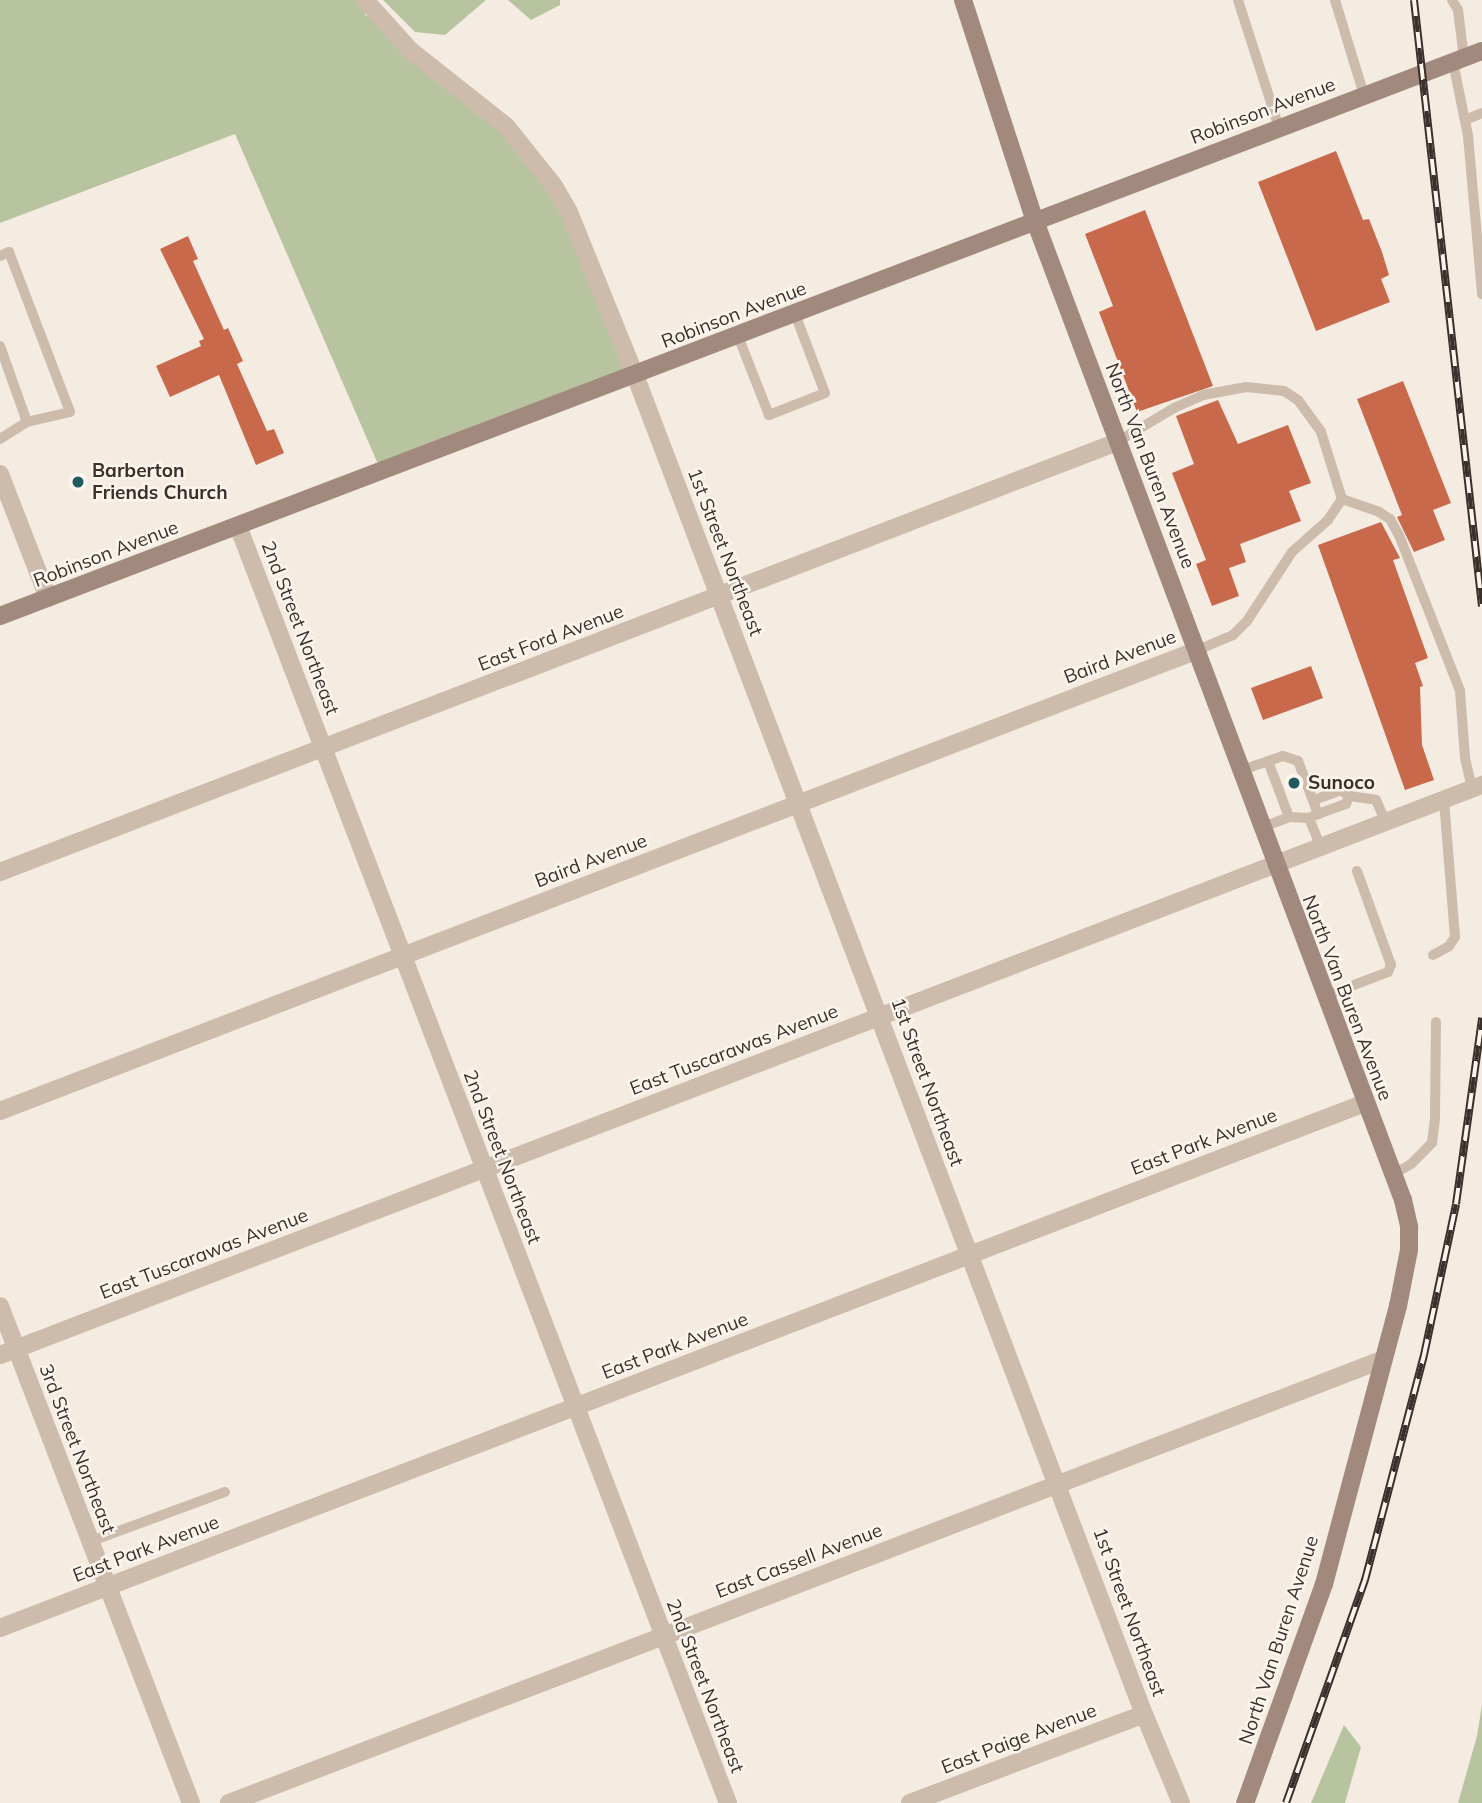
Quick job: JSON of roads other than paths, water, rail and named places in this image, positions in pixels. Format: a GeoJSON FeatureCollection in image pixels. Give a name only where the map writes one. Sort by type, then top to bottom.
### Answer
{"type":"FeatureCollection","features":[{"type":"Feature","properties":{"kind":"main road","name":"North Van Buren Avenue"},"geometry":{"type":"LineString","coordinates":[[962,0],[1035,221],[1403,1200],[1410,1241],[1384,1359],[1324,1584],[1245,1803]]}},
{"type":"Feature","properties":{"kind":"main road","name":"Robinson Avenue"},"geometry":{"type":"LineString","coordinates":[[0,616],[1482,51]]}},
{"type":"Feature","properties":{"kind":"street","name":"1st Street Northeast"},"geometry":{"type":"LineString","coordinates":[[365,0],[410,50],[506,126],[547,176],[569,212],[635,375],[1059,1484],[1144,1714],[1181,1803]]}},
{"type":"Feature","properties":{"kind":"street","name":"East Ford Avenue"},"geometry":{"type":"LineString","coordinates":[[0,872],[1117,442]]}},
{"type":"Feature","properties":{"kind":"street"},"geometry":{"type":"LineString","coordinates":[[0,474],[48,598]]}},
{"type":"Feature","properties":{"kind":"street","name":"2nd Street Northeast"},"geometry":{"type":"LineString","coordinates":[[238,526],[728,1803]]}},
{"type":"Feature","properties":{"kind":"street","name":"Baird Avenue"},"geometry":{"type":"LineString","coordinates":[[0,1111],[1198,650]]}},
{"type":"Feature","properties":{"kind":"street","name":"East Tuscarawas Avenue"},"geometry":{"type":"LineString","coordinates":[[8,1351],[1477,787]]}},
{"type":"Feature","properties":{"kind":"street","name":"East Park Avenue"},"geometry":{"type":"LineString","coordinates":[[0,1628],[1365,1103]]}},
{"type":"Feature","properties":{"kind":"street","name":"3rd Street Northeast"},"geometry":{"type":"LineString","coordinates":[[0,1306],[8,1351],[89,1542],[191,1803]]}},
{"type":"Feature","properties":{"kind":"street","name":"East Cassell Avenue"},"geometry":{"type":"LineString","coordinates":[[229,1803],[1384,1359]]}},
{"type":"Feature","properties":{"kind":"street","name":"East Paige Avenue"},"geometry":{"type":"LineString","coordinates":[[910,1803],[1144,1714]]}},
{"type":"Feature","properties":{"kind":"lane"},"geometry":{"type":"LineString","coordinates":[[1238,0],[1279,128]]}},
{"type":"Feature","properties":{"kind":"lane"},"geometry":{"type":"LineString","coordinates":[[1335,0],[1364,95]]}},
{"type":"Feature","properties":{"kind":"lane"},"geometry":{"type":"LineString","coordinates":[[1452,0],[1458,10],[1458,60],[1482,294]]}},
{"type":"Feature","properties":{"kind":"lane"},"geometry":{"type":"LineString","coordinates":[[1465,120],[1482,113]]}},
{"type":"Feature","properties":{"kind":"lane"},"geometry":{"type":"LineString","coordinates":[[0,439],[27,422],[69,412],[5,254]]}},
{"type":"Feature","properties":{"kind":"lane"},"geometry":{"type":"LineString","coordinates":[[738,336],[769,415],[825,393],[796,314]]}},
{"type":"Feature","properties":{"kind":"lane"},"geometry":{"type":"LineString","coordinates":[[0,346],[27,422]]}},
{"type":"Feature","properties":{"kind":"lane"},"geometry":{"type":"LineString","coordinates":[[1117,442],[1174,408],[1203,395],[1246,387],[1284,391],[1298,400],[1321,432],[1342,499]]}},
{"type":"Feature","properties":{"kind":"lane"},"geometry":{"type":"LineString","coordinates":[[1198,650],[1233,635],[1247,621],[1292,552],[1328,520],[1342,499]]}},
{"type":"Feature","properties":{"kind":"lane"},"geometry":{"type":"LineString","coordinates":[[1342,499],[1379,512],[1390,519],[1399,535],[1460,691],[1465,758],[1477,787]]}},
{"type":"Feature","properties":{"kind":"lane"},"geometry":{"type":"LineString","coordinates":[[1242,770],[1283,756],[1298,761],[1314,800],[1313,816],[1321,847]]}},
{"type":"Feature","properties":{"kind":"lane"},"geometry":{"type":"LineString","coordinates":[[1268,761],[1289,817]]}},
{"type":"Feature","properties":{"kind":"lane"},"geometry":{"type":"LineString","coordinates":[[1314,800],[1341,790],[1349,796],[1376,800],[1386,822]]}},
{"type":"Feature","properties":{"kind":"lane"},"geometry":{"type":"LineString","coordinates":[[1263,827],[1289,817],[1313,816],[1346,804],[1349,796]]}},
{"type":"Feature","properties":{"kind":"lane"},"geometry":{"type":"LineString","coordinates":[[1433,955],[1448,946],[1455,937],[1444,799]]}},
{"type":"Feature","properties":{"kind":"lane"},"geometry":{"type":"LineString","coordinates":[[1325,996],[1388,972],[1391,965],[1357,871]]}},
{"type":"Feature","properties":{"kind":"lane"},"geometry":{"type":"LineString","coordinates":[[1392,1175],[1411,1164],[1432,1143],[1435,1117],[1436,1022]]}},
{"type":"Feature","properties":{"kind":"lane"},"geometry":{"type":"LineString","coordinates":[[89,1542],[225,1492]]}},
{"type":"Feature","properties":{"kind":"railway"},"geometry":{"type":"LineString","coordinates":[[1414,0],[1482,606]]}},
{"type":"Feature","properties":{"kind":"railway"},"geometry":{"type":"LineString","coordinates":[[1286,1803],[1365,1580],[1424,1355],[1456,1204],[1482,1018]]}},
{"type":"Feature","properties":{"kind":"place","name":"Barberton Friends Church"},"geometry":{"type":"Point","coordinates":[78,482]}},
{"type":"Feature","properties":{"kind":"place","name":"Sunoco"},"geometry":{"type":"Point","coordinates":[1294,783]}}]}
